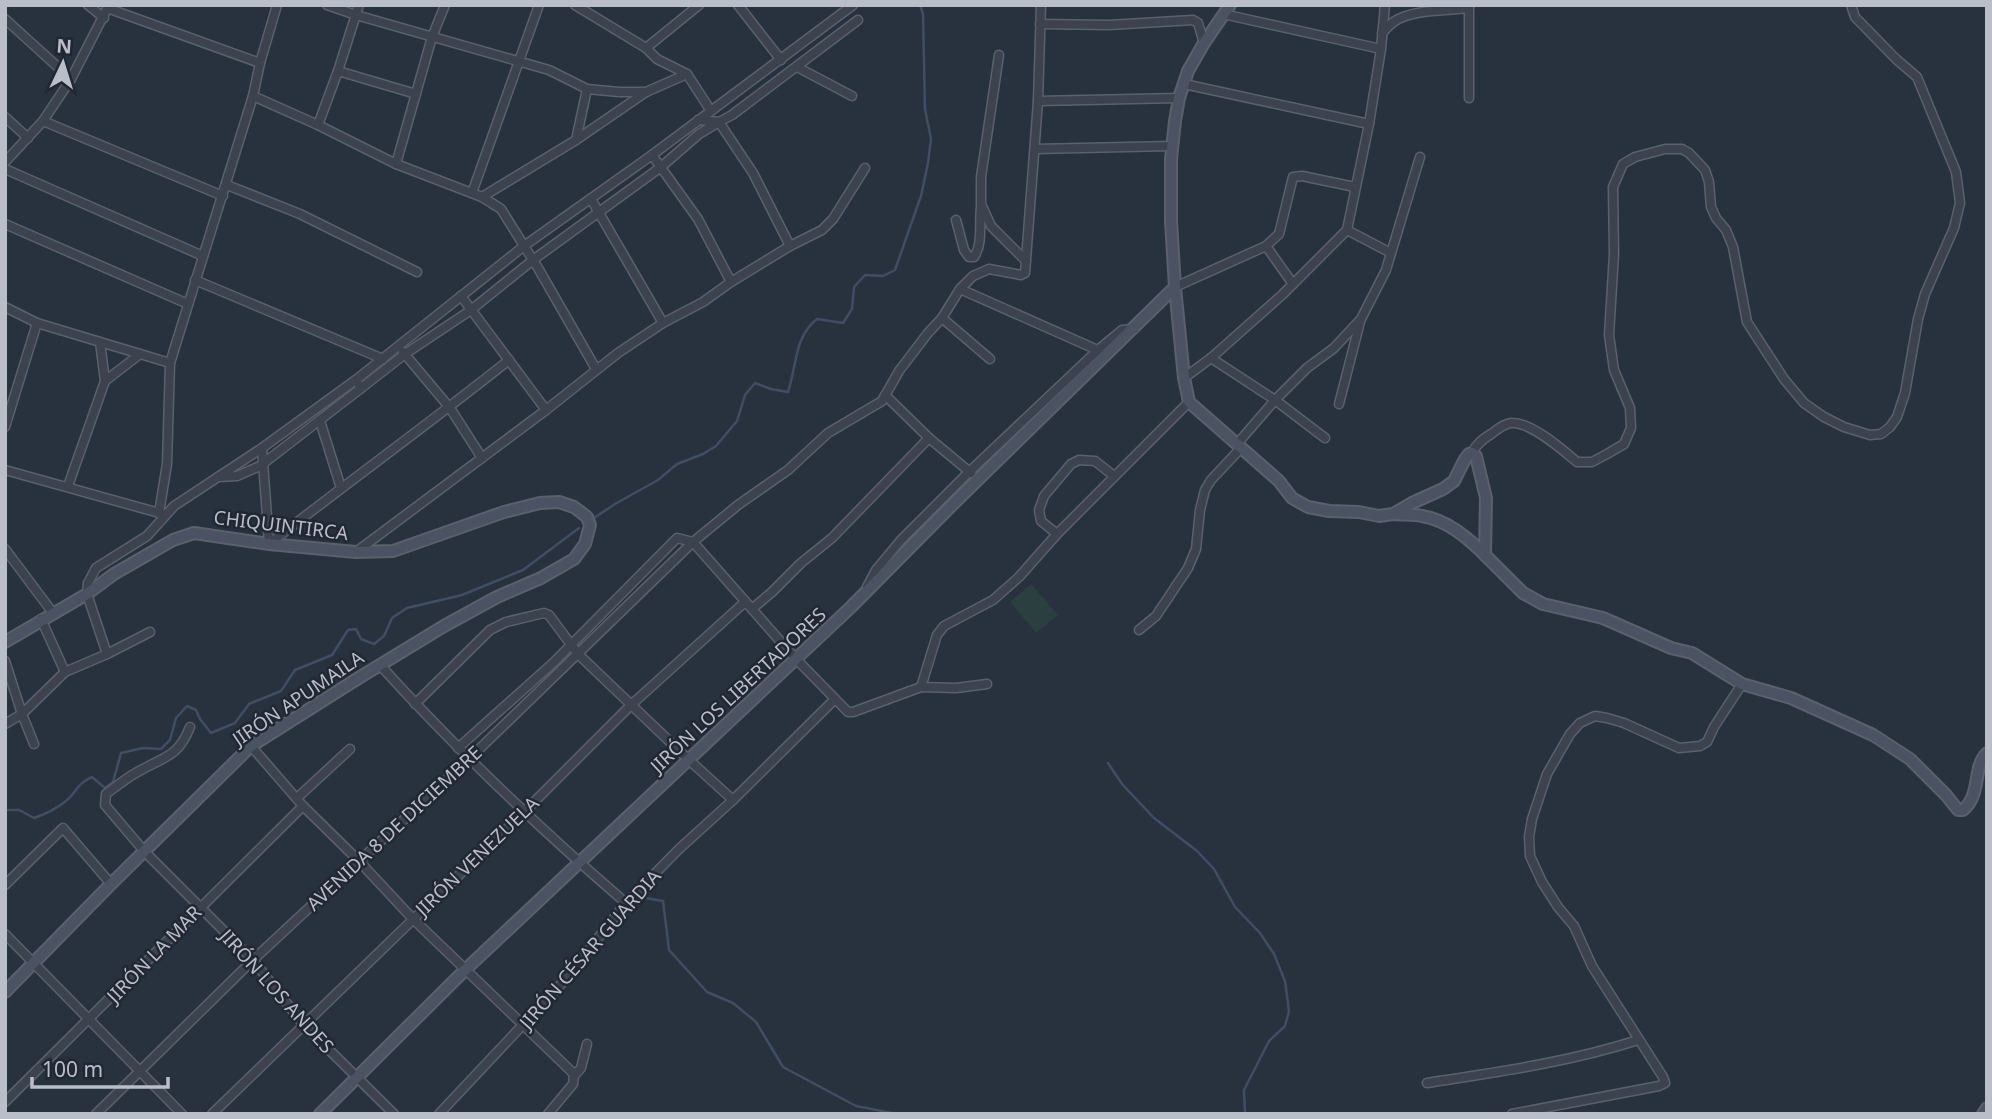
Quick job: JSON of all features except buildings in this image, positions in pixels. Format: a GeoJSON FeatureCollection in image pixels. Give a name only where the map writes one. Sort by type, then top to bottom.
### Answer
{"type":"FeatureCollection","features":[{"type":"Feature","properties":{"kind":"street"},"geometry":{"type":"LineString","coordinates":[[88,5],[104,18]]}},
{"type":"Feature","properties":{"kind":"street"},"geometry":{"type":"LineString","coordinates":[[162,513],[167,464],[170,363],[227,185],[277,5]]}},
{"type":"Feature","properties":{"kind":"street"},"geometry":{"type":"LineString","coordinates":[[327,5],[549,70],[587,89],[646,92]]}},
{"type":"Feature","properties":{"kind":"street"},"geometry":{"type":"LineString","coordinates":[[318,125],[359,5]]}},
{"type":"Feature","properties":{"kind":"street"},"geometry":{"type":"LineString","coordinates":[[396,164],[432,37],[445,5]]}},
{"type":"Feature","properties":{"kind":"street"},"geometry":{"type":"LineString","coordinates":[[472,193],[539,5]]}},
{"type":"Feature","properties":{"kind":"street"},"geometry":{"type":"LineString","coordinates":[[575,5],[646,48],[657,58],[687,74],[711,111]]}},
{"type":"Feature","properties":{"kind":"street"},"geometry":{"type":"LineString","coordinates":[[646,48],[699,5]]}},
{"type":"Feature","properties":{"kind":"street"},"geometry":{"type":"LineString","coordinates":[[738,5],[781,60]]}},
{"type":"Feature","properties":{"kind":"street"},"geometry":{"type":"LineString","coordinates":[[107,654],[87,594],[88,583],[96,569],[147,536],[162,513],[262,448],[357,379],[524,247],[853,5]]}},
{"type":"Feature","properties":{"kind":"street"},"geometry":{"type":"LineString","coordinates":[[974,476],[929,438],[885,395],[899,371],[942,318],[960,289],[973,276],[989,269],[1021,275],[1026,268],[1038,101],[1041,5]]}},
{"type":"Feature","properties":{"kind":"street"},"geometry":{"type":"LineString","coordinates":[[1184,378],[1212,358],[1347,230],[1381,49],[1385,5]]}},
{"type":"Feature","properties":{"kind":"street"},"geometry":{"type":"LineString","coordinates":[[1394,514],[1454,481],[1469,454],[1501,426],[1519,423],[1531,428],[1582,463],[1592,462],[1624,444],[1631,428],[1630,408],[1614,370],[1609,335],[1614,254],[1613,187],[1623,164],[1635,157],[1665,149],[1682,149],[1705,170],[1711,207],[1733,247],[1747,322],[1784,379],[1804,403],[1844,427],[1870,435],[1881,434],[1889,427],[1897,417],[1905,393],[1925,294],[1954,228],[1960,202],[1956,173],[1917,77],[1855,17],[1851,5]]}},
{"type":"Feature","properties":{"kind":"street"},"geometry":{"type":"LineString","coordinates":[[5,162],[43,121],[71,79],[108,7],[260,63]]}},
{"type":"Feature","properties":{"kind":"street"},"geometry":{"type":"LineString","coordinates":[[1382,33],[1394,22],[1405,17],[1469,7],[1469,98]]}},
{"type":"Feature","properties":{"kind":"street"},"geometry":{"type":"LineString","coordinates":[[1381,49],[1226,10],[1188,71],[1178,98],[1172,146],[1171,221],[1184,378],[1189,402],[1279,481],[1292,498],[1308,507],[1379,516],[1423,516],[1438,520],[1470,541],[1522,593],[1543,604],[1604,618],[1671,648],[1692,653],[1742,684],[1791,698],[1873,735],[1910,759],[1958,810],[1964,810],[1969,805],[1977,788],[1981,760],[1987,753]]}},
{"type":"Feature","properties":{"kind":"street"},"geometry":{"type":"LineString","coordinates":[[5,19],[71,79]]}},
{"type":"Feature","properties":{"kind":"street"},"geometry":{"type":"LineString","coordinates":[[218,477],[237,476],[262,465],[405,354],[471,310],[533,260],[661,167],[699,134],[751,102],[858,20]]}},
{"type":"Feature","properties":{"kind":"street"},"geometry":{"type":"LineString","coordinates":[[1040,24],[1110,25],[1193,20],[1198,23],[1204,43]]}},
{"type":"Feature","properties":{"kind":"street"},"geometry":{"type":"LineString","coordinates":[[956,220],[964,250],[969,257],[974,257],[980,244],[981,185],[999,55]]}},
{"type":"Feature","properties":{"kind":"street"},"geometry":{"type":"LineString","coordinates":[[797,67],[852,96]]}},
{"type":"Feature","properties":{"kind":"street"},"geometry":{"type":"LineString","coordinates":[[338,71],[416,94]]}},
{"type":"Feature","properties":{"kind":"street"},"geometry":{"type":"LineString","coordinates":[[482,197],[576,140],[646,92],[687,74]]}},
{"type":"Feature","properties":{"kind":"street"},"geometry":{"type":"LineString","coordinates":[[1184,84],[1368,124]]}},
{"type":"Feature","properties":{"kind":"street"},"geometry":{"type":"LineString","coordinates":[[576,140],[587,89]]}},
{"type":"Feature","properties":{"kind":"street"},"geometry":{"type":"LineString","coordinates":[[253,96],[396,164],[482,197],[501,209],[596,369]]}},
{"type":"Feature","properties":{"kind":"street"},"geometry":{"type":"LineString","coordinates":[[1038,101],[1178,98]]}},
{"type":"Feature","properties":{"kind":"street"},"geometry":{"type":"LineString","coordinates":[[5,117],[27,138]]}},
{"type":"Feature","properties":{"kind":"street"},"geometry":{"type":"LineString","coordinates":[[698,120],[719,122]]}},
{"type":"Feature","properties":{"kind":"street"},"geometry":{"type":"LineString","coordinates":[[43,121],[223,196]]}},
{"type":"Feature","properties":{"kind":"street"},"geometry":{"type":"LineString","coordinates":[[719,122],[753,173],[790,246]]}},
{"type":"Feature","properties":{"kind":"street"},"geometry":{"type":"LineString","coordinates":[[1035,149],[1172,146]]}},
{"type":"Feature","properties":{"kind":"street"},"geometry":{"type":"LineString","coordinates":[[652,155],[698,219],[731,282]]}},
{"type":"Feature","properties":{"kind":"street"},"geometry":{"type":"LineString","coordinates":[[1339,404],[1361,319],[1386,270],[1420,157]]}},
{"type":"Feature","properties":{"kind":"street"},"geometry":{"type":"LineString","coordinates":[[356,552],[546,410],[596,369],[663,323],[790,246],[822,230],[833,219],[865,168]]}},
{"type":"Feature","properties":{"kind":"street"},"geometry":{"type":"LineString","coordinates":[[5,169],[203,256]]}},
{"type":"Feature","properties":{"kind":"street"},"geometry":{"type":"LineString","coordinates":[[1175,287],[1266,246],[1279,234],[1293,177],[1302,176],[1355,187]]}},
{"type":"Feature","properties":{"kind":"street"},"geometry":{"type":"LineString","coordinates":[[227,185],[300,214],[417,272]]}},
{"type":"Feature","properties":{"kind":"street"},"geometry":{"type":"LineString","coordinates":[[591,199],[663,323]]}},
{"type":"Feature","properties":{"kind":"street"},"geometry":{"type":"LineString","coordinates":[[981,204],[991,226],[1026,261]]}},
{"type":"Feature","properties":{"kind":"street"},"geometry":{"type":"LineString","coordinates":[[5,224],[188,303]]}},
{"type":"Feature","properties":{"kind":"street"},"geometry":{"type":"LineString","coordinates":[[1347,230],[1391,253]]}},
{"type":"Feature","properties":{"kind":"street"},"geometry":{"type":"LineString","coordinates":[[1266,246],[1293,284]]}},
{"type":"Feature","properties":{"kind":"street"},"geometry":{"type":"LineString","coordinates":[[195,280],[383,359]]}},
{"type":"Feature","properties":{"kind":"street","name":"JIRÓN LOS LIBERTADORES"},"geometry":{"type":"LineString","coordinates":[[320,1114],[465,970],[862,596],[974,476],[1102,352],[1134,328],[1175,287]]}},
{"type":"Feature","properties":{"kind":"street"},"geometry":{"type":"LineString","coordinates":[[960,289],[1102,352]]}},
{"type":"Feature","properties":{"kind":"street"},"geometry":{"type":"LineString","coordinates":[[461,296],[546,410]]}},
{"type":"Feature","properties":{"kind":"street"},"geometry":{"type":"LineString","coordinates":[[5,307],[37,323],[170,363]]}},
{"type":"Feature","properties":{"kind":"street"},"geometry":{"type":"LineString","coordinates":[[942,318],[990,359]]}},
{"type":"Feature","properties":{"kind":"street"},"geometry":{"type":"LineString","coordinates":[[1139,630],[1156,616],[1188,568],[1196,549],[1205,490],[1211,480],[1275,400],[1307,368],[1334,348],[1361,319]]}},
{"type":"Feature","properties":{"kind":"street"},"geometry":{"type":"LineString","coordinates":[[5,427],[37,323]]}},
{"type":"Feature","properties":{"kind":"street"},"geometry":{"type":"LineString","coordinates":[[68,486],[105,381],[100,342]]}},
{"type":"Feature","properties":{"kind":"street"},"geometry":{"type":"LineString","coordinates":[[399,347],[450,408],[482,458]]}},
{"type":"Feature","properties":{"kind":"street"},"geometry":{"type":"LineString","coordinates":[[105,381],[140,354]]}},
{"type":"Feature","properties":{"kind":"street"},"geometry":{"type":"LineString","coordinates":[[1212,358],[1275,400],[1325,438]]}},
{"type":"Feature","properties":{"kind":"street"},"geometry":{"type":"LineString","coordinates":[[270,544],[509,360]]}},
{"type":"Feature","properties":{"kind":"street"},"geometry":{"type":"LineString","coordinates":[[357,379],[360,389]]}},
{"type":"Feature","properties":{"kind":"street","name":"AVENIDA 8 DE DICIEMBRE"},"geometry":{"type":"LineString","coordinates":[[96,1114],[253,960],[694,542],[738,505],[788,470],[828,433],[882,401],[885,395]]}},
{"type":"Feature","properties":{"kind":"street"},"geometry":{"type":"LineString","coordinates":[[921,687],[937,635],[941,630],[947,624],[993,600],[1019,577],[1057,534],[1189,402]]}},
{"type":"Feature","properties":{"kind":"street"},"geometry":{"type":"LineString","coordinates":[[320,421],[341,488]]}},
{"type":"Feature","properties":{"kind":"street","name":"JIRÓN VENEZUELA"},"geometry":{"type":"LineString","coordinates":[[212,1114],[631,705],[748,606],[772,592],[801,563],[832,538],[929,438]]}},
{"type":"Feature","properties":{"kind":"street"},"geometry":{"type":"LineString","coordinates":[[262,448],[270,544]]}},
{"type":"Feature","properties":{"kind":"street"},"geometry":{"type":"LineString","coordinates":[[1472,453],[1476,456],[1486,498],[1485,555]]}},
{"type":"Feature","properties":{"kind":"street"},"geometry":{"type":"LineString","coordinates":[[1057,534],[1041,521],[1039,510],[1044,496],[1071,464],[1079,460],[1095,461],[1114,476]]}},
{"type":"Feature","properties":{"kind":"street"},"geometry":{"type":"LineString","coordinates":[[6,472],[68,486],[162,513]]}},
{"type":"Feature","properties":{"kind":"street","name":"CHIQUINTIRCA"},"geometry":{"type":"LineString","coordinates":[[5,642],[87,594],[114,574],[173,540],[194,533],[356,552],[393,551],[504,512],[540,503],[559,502],[575,507]]}},
{"type":"Feature","properties":{"kind":"street","name":"JIRÓN APUMAILA"},"geometry":{"type":"LineString","coordinates":[[5,992],[251,747],[455,620],[574,559],[585,544],[590,525],[587,517],[575,507]]}},
{"type":"Feature","properties":{"kind":"street"},"geometry":{"type":"LineString","coordinates":[[458,748],[553,663],[674,540],[681,538],[694,542],[748,606],[846,710],[853,712],[921,687],[956,688],[987,684]]}},
{"type":"Feature","properties":{"kind":"street"},"geometry":{"type":"LineString","coordinates":[[5,549],[53,613]]}},
{"type":"Feature","properties":{"kind":"street"},"geometry":{"type":"LineString","coordinates":[[415,704],[490,630],[506,622],[544,613],[549,615],[578,654],[733,800]]}},
{"type":"Feature","properties":{"kind":"street"},"geometry":{"type":"LineString","coordinates":[[41,620],[65,672]]}},
{"type":"Feature","properties":{"kind":"street"},"geometry":{"type":"LineString","coordinates":[[5,724],[22,714],[65,672],[150,632]]}},
{"type":"Feature","properties":{"kind":"street"},"geometry":{"type":"LineString","coordinates":[[5,661],[34,744]]}},
{"type":"Feature","properties":{"kind":"street"},"geometry":{"type":"LineString","coordinates":[[380,665],[523,813],[626,903]]}},
{"type":"Feature","properties":{"kind":"street"},"geometry":{"type":"LineString","coordinates":[[1512,1114],[1665,1083],[1585,953],[1574,926],[1550,896],[1530,856],[1532,819],[1547,774],[1570,734],[1580,723],[1595,716],[1624,723],[1679,748],[1700,746],[1707,742],[1713,727],[1742,684]]}},
{"type":"Feature","properties":{"kind":"street","name":"JIRÓN CÉSAR GUARDIA"},"geometry":{"type":"LineString","coordinates":[[439,1114],[564,981],[626,903],[835,699]]}},
{"type":"Feature","properties":{"kind":"street","name":"JIRÓN LOS ANDES"},"geometry":{"type":"LineString","coordinates":[[190,727],[182,745],[174,753],[120,783],[106,794],[105,805],[144,852],[253,960],[303,1024],[394,1114]]}},
{"type":"Feature","properties":{"kind":"street"},"geometry":{"type":"LineString","coordinates":[[251,747],[303,806],[412,918],[524,1026],[573,1080]]}},
{"type":"Feature","properties":{"kind":"street"},"geometry":{"type":"LineString","coordinates":[[297,798],[350,749]]}},
{"type":"Feature","properties":{"kind":"street","name":"JIRÓN LA MAR"},"geometry":{"type":"LineString","coordinates":[[5,1102],[303,806]]}},
{"type":"Feature","properties":{"kind":"street"},"geometry":{"type":"LineString","coordinates":[[5,885],[63,828],[111,884]]}},
{"type":"Feature","properties":{"kind":"street"},"geometry":{"type":"LineString","coordinates":[[5,934],[181,1114]]}},
{"type":"Feature","properties":{"kind":"street"},"geometry":{"type":"LineString","coordinates":[[1427,1083],[1530,1066],[1638,1040]]}},
{"type":"Feature","properties":{"kind":"street"},"geometry":{"type":"LineString","coordinates":[[548,1114],[581,1068],[587,1044]]}},
{"type":"Feature","properties":{"kind":"street"},"geometry":{"type":"LineString","coordinates":[[1983,1114],[1987,1108]]}},
{"type":"Feature","properties":{"kind":"shaded area"},"geometry":{"type":"Polygon","coordinates":[[[1031,584],[1058,615],[1036,633],[1010,602],[1031,584]]]}},
{"type":"Feature","properties":{"kind":"waterway"},"geometry":{"type":"LineString","coordinates":[[594,518],[658,480],[677,464],[716,446],[737,421],[745,395],[755,383],[788,392],[797,352],[810,326],[817,319],[843,323],[852,309],[854,287],[865,275],[883,276],[895,270],[921,196],[931,139],[925,109],[923,14],[920,5]]}},
{"type":"Feature","properties":{"kind":"waterway"},"geometry":{"type":"LineString","coordinates":[[5,810],[19,810],[34,818],[62,804],[82,783],[92,777],[105,788],[113,782],[121,753],[143,748],[161,749],[170,740],[176,718],[187,706],[196,710],[211,733],[235,723],[249,704],[281,691],[295,670],[332,655],[348,630],[356,629],[361,639],[374,644],[384,636],[392,618],[407,608],[462,595],[523,570],[579,528]]}},
{"type":"Feature","properties":{"kind":"waterway"},"geometry":{"type":"LineString","coordinates":[[1108,763],[1122,784],[1154,818],[1197,851],[1214,869],[1235,907],[1260,933],[1274,954],[1285,981],[1289,1011],[1285,1026],[1269,1041],[1244,1090],[1245,1114]]}},
{"type":"Feature","properties":{"kind":"waterway"},"geometry":{"type":"LineString","coordinates":[[645,898],[663,901],[669,950],[707,992],[733,1003],[756,1022],[783,1067],[856,1106],[897,1114]]}}]}
